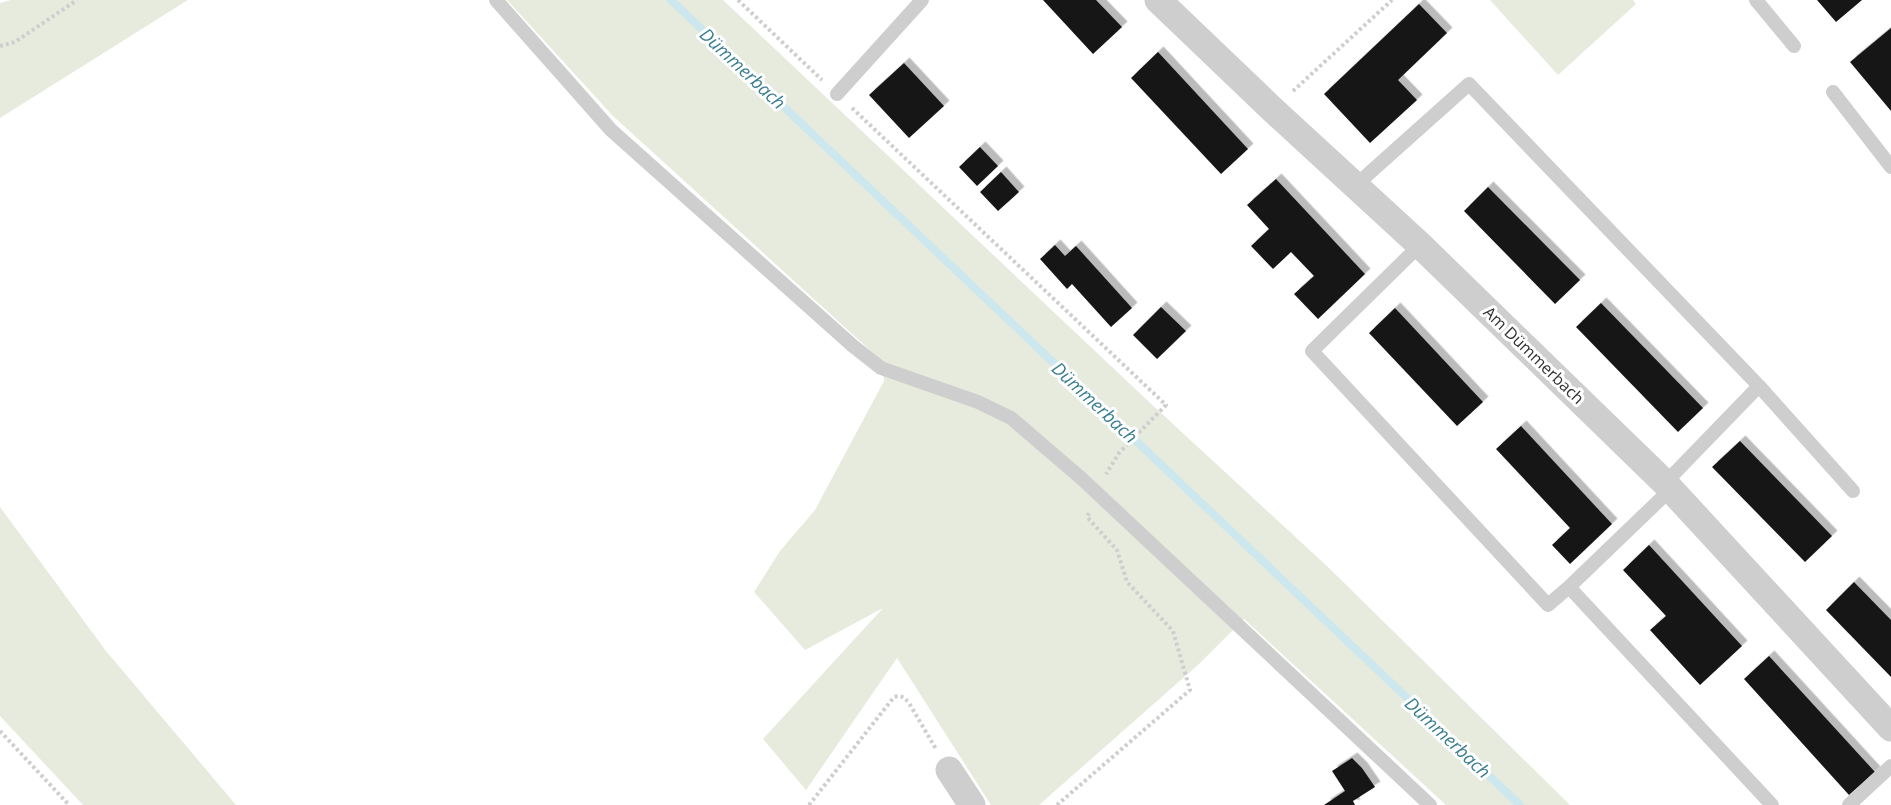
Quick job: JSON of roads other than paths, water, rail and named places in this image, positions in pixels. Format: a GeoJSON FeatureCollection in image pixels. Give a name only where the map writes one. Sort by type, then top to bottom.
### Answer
{"type":"FeatureCollection","features":[{"type":"Feature","properties":{"kind":"street","name":"Am Dümmerbach"},"geometry":{"type":"LineString","coordinates":[[1158,0],[1420,245],[1668,486],[1891,728]]}},
{"type":"Feature","properties":{"kind":"street"},"geometry":{"type":"LineString","coordinates":[[949,770],[972,805]]}},
{"type":"Feature","properties":{"kind":"lane"},"geometry":{"type":"LineString","coordinates":[[496,0],[611,130],[853,346],[881,368],[978,402],[1011,418],[1096,492],[1430,805]]}},
{"type":"Feature","properties":{"kind":"lane"},"geometry":{"type":"LineString","coordinates":[[837,93],[922,0]]}},
{"type":"Feature","properties":{"kind":"lane"},"geometry":{"type":"LineString","coordinates":[[1756,0],[1794,46]]}},
{"type":"Feature","properties":{"kind":"lane"},"geometry":{"type":"LineString","coordinates":[[1356,185],[1469,84],[1759,386],[1852,491]]}},
{"type":"Feature","properties":{"kind":"lane"},"geometry":{"type":"LineString","coordinates":[[1833,92],[1891,167]]}},
{"type":"Feature","properties":{"kind":"lane"},"geometry":{"type":"LineString","coordinates":[[1420,245],[1312,351],[1548,605],[1569,587],[1668,486],[1759,386]]}},
{"type":"Feature","properties":{"kind":"lane"},"geometry":{"type":"LineString","coordinates":[[1569,587],[1772,805]]}},
{"type":"Feature","properties":{"kind":"lane"},"geometry":{"type":"LineString","coordinates":[[1849,805],[1891,766]]}},
{"type":"Feature","properties":{"kind":"waterway","name":"Dümmerbach"},"geometry":{"type":"LineString","coordinates":[[671,0],[1520,805]]}}]}
